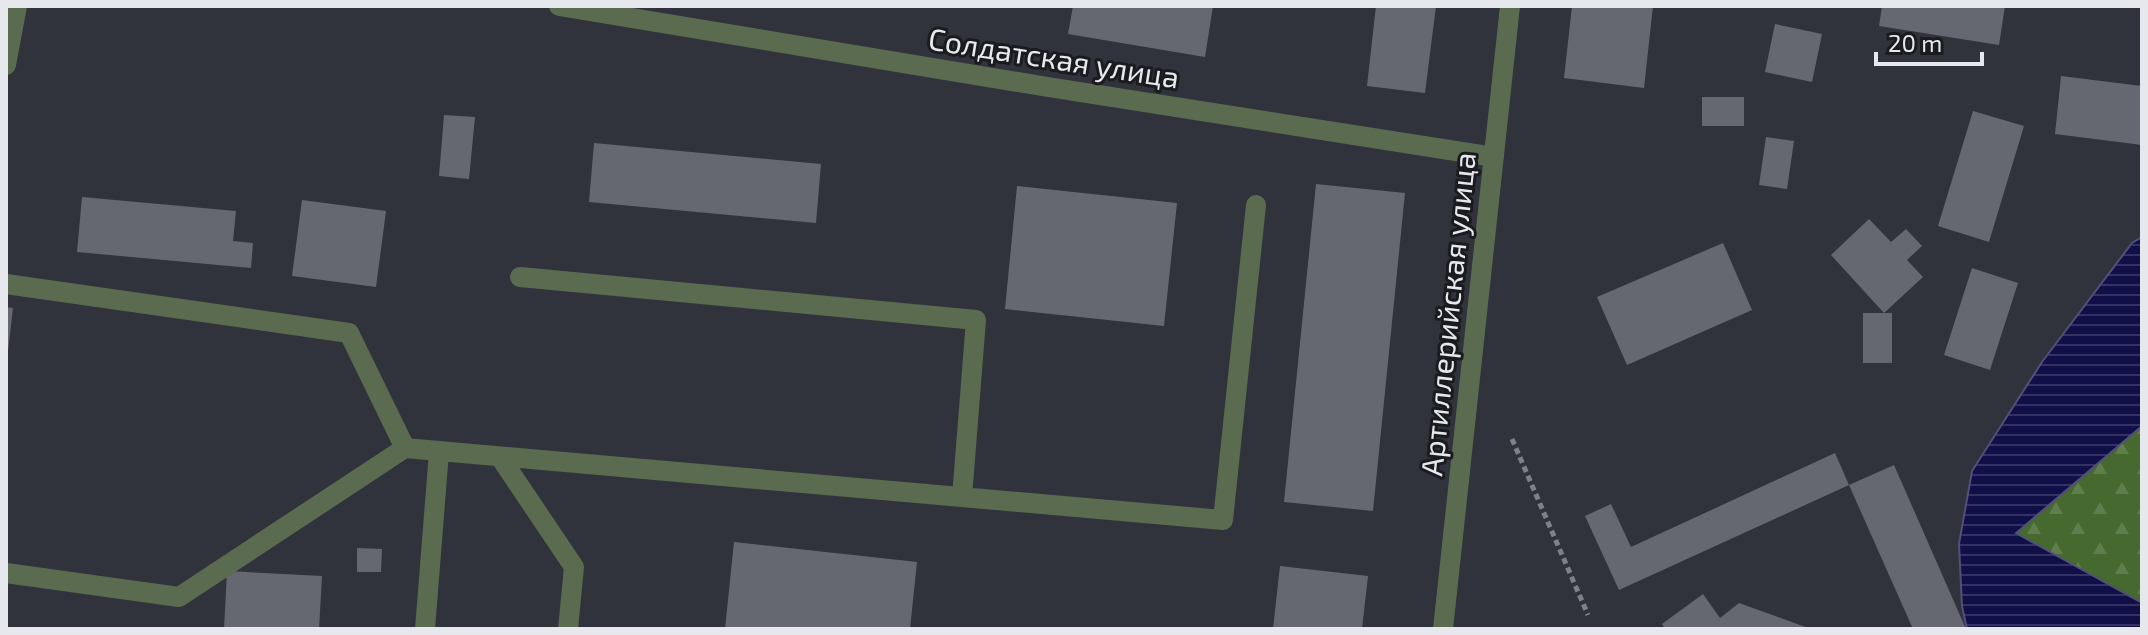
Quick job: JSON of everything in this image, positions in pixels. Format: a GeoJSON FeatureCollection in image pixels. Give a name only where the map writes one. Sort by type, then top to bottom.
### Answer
{"type":"FeatureCollection","features":[{"type":"Feature","properties":{"kind":"street"},"geometry":{"type":"LineString","coordinates":[[6,65],[17,6]]}},
{"type":"Feature","properties":{"kind":"street","name":"Солдатская улица"},"geometry":{"type":"LineString","coordinates":[[559,6],[1494,157]]}},
{"type":"Feature","properties":{"kind":"street","name":"Артиллерийская улица"},"geometry":{"type":"LineString","coordinates":[[1443,629],[1510,6]]}},
{"type":"Feature","properties":{"kind":"street"},"geometry":{"type":"LineString","coordinates":[[6,573],[179,597],[405,448],[1223,520],[1256,205]]}},
{"type":"Feature","properties":{"kind":"street"},"geometry":{"type":"LineString","coordinates":[[520,277],[976,320],[962,497]]}},
{"type":"Feature","properties":{"kind":"street"},"geometry":{"type":"LineString","coordinates":[[6,284],[349,333],[405,448]]}},
{"type":"Feature","properties":{"kind":"street"},"geometry":{"type":"LineString","coordinates":[[425,629],[439,452]]}},
{"type":"Feature","properties":{"kind":"street"},"geometry":{"type":"LineString","coordinates":[[500,457],[574,567],[568,629]]}},
{"type":"Feature","properties":{"kind":"path"},"geometry":{"type":"LineString","coordinates":[[1512,439],[1588,615]]}},
{"type":"Feature","properties":{"kind":"green space"},"geometry":{"type":"Polygon","coordinates":[[[2142,426],[2142,603],[2015,534],[2142,426]]]}},
{"type":"Feature","properties":{"kind":"shaded area"},"geometry":{"type":"Polygon","coordinates":[[[2142,237],[2142,426],[2016,533],[2142,603],[2142,629],[1967,629],[1962,606],[1959,544],[1972,471],[2042,362],[2132,243],[2142,237]]]}},
{"type":"Feature","properties":{"kind":"building"},"geometry":{"type":"Polygon","coordinates":[[[1073,6],[1213,6],[1205,57],[1068,34],[1073,6]]]}},
{"type":"Feature","properties":{"kind":"building"},"geometry":{"type":"Polygon","coordinates":[[[1376,6],[1436,6],[1425,93],[1367,86],[1376,6]]]}},
{"type":"Feature","properties":{"kind":"building"},"geometry":{"type":"Polygon","coordinates":[[[1572,6],[1653,6],[1644,88],[1564,78],[1572,6]]]}},
{"type":"Feature","properties":{"kind":"building"},"geometry":{"type":"Polygon","coordinates":[[[1882,6],[2005,6],[1999,45],[1879,26],[1882,6]]]}},
{"type":"Feature","properties":{"kind":"building"},"geometry":{"type":"Polygon","coordinates":[[[1775,24],[1822,34],[1812,82],[1765,72],[1775,24]]]}},
{"type":"Feature","properties":{"kind":"building"},"geometry":{"type":"Polygon","coordinates":[[[2061,76],[2142,86],[2142,145],[2055,134],[2061,76]]]}},
{"type":"Feature","properties":{"kind":"building"},"geometry":{"type":"Polygon","coordinates":[[[1702,97],[1744,97],[1744,126],[1702,126],[1702,97]]]}},
{"type":"Feature","properties":{"kind":"building"},"geometry":{"type":"Polygon","coordinates":[[[1973,111],[2024,126],[1989,242],[1938,226],[1973,111]]]}},
{"type":"Feature","properties":{"kind":"building"},"geometry":{"type":"Polygon","coordinates":[[[444,115],[475,117],[469,179],[439,176],[444,115]]]}},
{"type":"Feature","properties":{"kind":"building"},"geometry":{"type":"Polygon","coordinates":[[[1766,137],[1794,141],[1787,189],[1759,185],[1766,137]]]}},
{"type":"Feature","properties":{"kind":"building"},"geometry":{"type":"Polygon","coordinates":[[[594,143],[821,164],[816,223],[589,202],[594,143]]]}},
{"type":"Feature","properties":{"kind":"building"},"geometry":{"type":"Polygon","coordinates":[[[1316,184],[1405,193],[1373,511],[1284,502],[1316,184]]]}},
{"type":"Feature","properties":{"kind":"building"},"geometry":{"type":"Polygon","coordinates":[[[1017,186],[1177,203],[1164,326],[1005,309],[1017,186]]]}},
{"type":"Feature","properties":{"kind":"building"},"geometry":{"type":"Polygon","coordinates":[[[82,197],[236,211],[233,241],[253,243],[251,268],[77,252],[82,197]]]}},
{"type":"Feature","properties":{"kind":"building"},"geometry":{"type":"Polygon","coordinates":[[[302,200],[386,211],[376,287],[292,276],[302,200]]]}},
{"type":"Feature","properties":{"kind":"building"},"geometry":{"type":"Polygon","coordinates":[[[1869,219],[1891,242],[1906,229],[1922,246],[1907,260],[1923,277],[1884,313],[1831,255],[1869,219]]]}},
{"type":"Feature","properties":{"kind":"building"},"geometry":{"type":"Polygon","coordinates":[[[1723,243],[1752,310],[1627,365],[1597,297],[1723,243]]]}},
{"type":"Feature","properties":{"kind":"building"},"geometry":{"type":"Polygon","coordinates":[[[1972,268],[2018,283],[1990,370],[1944,355],[1972,268]]]}},
{"type":"Feature","properties":{"kind":"building"},"geometry":{"type":"Polygon","coordinates":[[[6,307],[13,308],[8,351],[6,351],[6,307]]]}},
{"type":"Feature","properties":{"kind":"building"},"geometry":{"type":"Polygon","coordinates":[[[1863,313],[1892,313],[1892,363],[1863,363],[1863,313]]]}},
{"type":"Feature","properties":{"kind":"building"},"geometry":{"type":"Polygon","coordinates":[[[1835,453],[1849,485],[1619,590],[1585,516],[1611,504],[1631,547],[1835,453]]]}},
{"type":"Feature","properties":{"kind":"building"},"geometry":{"type":"Polygon","coordinates":[[[1894,465],[1966,629],[1913,629],[1849,485],[1894,465]]]}},
{"type":"Feature","properties":{"kind":"building"},"geometry":{"type":"Polygon","coordinates":[[[734,542],[917,562],[910,629],[725,629],[734,542]]]}},
{"type":"Feature","properties":{"kind":"building"},"geometry":{"type":"Polygon","coordinates":[[[357,548],[382,549],[381,572],[357,572],[357,548]]]}},
{"type":"Feature","properties":{"kind":"building"},"geometry":{"type":"Polygon","coordinates":[[[1280,566],[1368,576],[1362,629],[1273,629],[1280,566]]]}},
{"type":"Feature","properties":{"kind":"building"},"geometry":{"type":"Polygon","coordinates":[[[227,571],[322,576],[319,629],[224,629],[227,571]]]}},
{"type":"Feature","properties":{"kind":"building"},"geometry":{"type":"Polygon","coordinates":[[[1703,594],[1720,618],[1739,603],[1811,629],[1665,629],[1662,624],[1703,594]]]}}]}
